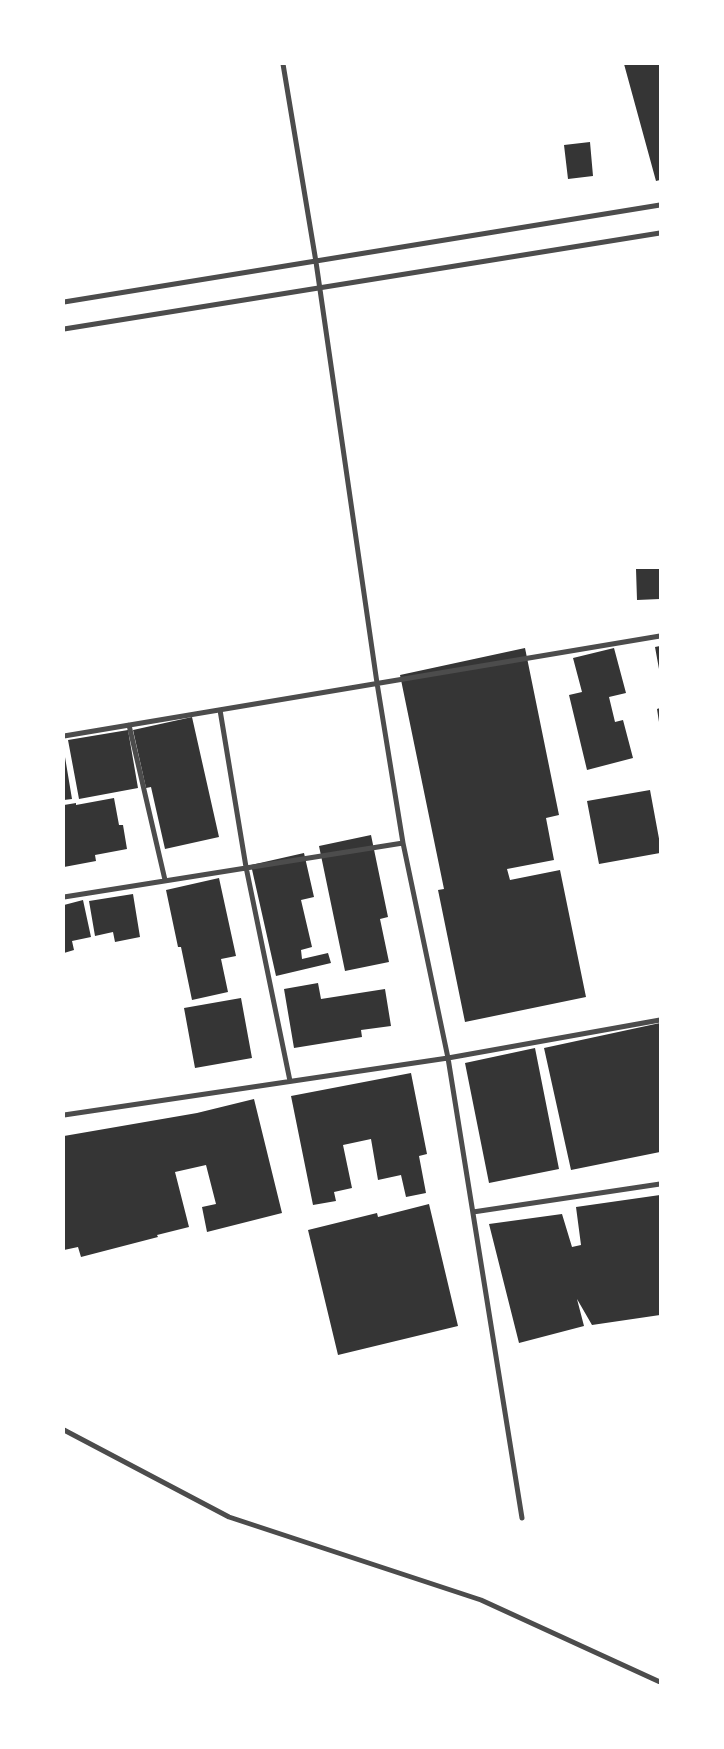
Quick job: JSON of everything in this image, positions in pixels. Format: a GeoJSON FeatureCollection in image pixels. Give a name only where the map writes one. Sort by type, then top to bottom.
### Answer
{"type":"FeatureCollection","features":[{"type":"Feature","properties":{"kind":"street"},"geometry":{"type":"LineString","coordinates":[[282,64],[316,262],[377,683],[403,843],[448,1058],[522,1518]]}},
{"type":"Feature","properties":{"kind":"street"},"geometry":{"type":"LineString","coordinates":[[64,302],[660,205]]}},
{"type":"Feature","properties":{"kind":"street"},"geometry":{"type":"LineString","coordinates":[[64,329],[660,233]]}},
{"type":"Feature","properties":{"kind":"street"},"geometry":{"type":"LineString","coordinates":[[64,736],[660,636]]}},
{"type":"Feature","properties":{"kind":"street"},"geometry":{"type":"LineString","coordinates":[[220,710],[246,867],[290,1081]]}},
{"type":"Feature","properties":{"kind":"street"},"geometry":{"type":"LineString","coordinates":[[128,725],[165,880]]}},
{"type":"Feature","properties":{"kind":"street"},"geometry":{"type":"LineString","coordinates":[[64,897],[403,843]]}},
{"type":"Feature","properties":{"kind":"street"},"geometry":{"type":"LineString","coordinates":[[64,1116],[448,1058],[660,1020]]}},
{"type":"Feature","properties":{"kind":"street"},"geometry":{"type":"LineString","coordinates":[[473,1212],[660,1184]]}},
{"type":"Feature","properties":{"kind":"street"},"geometry":{"type":"LineString","coordinates":[[64,1430],[229,1518],[480,1600],[660,1682]]}},
{"type":"Feature","properties":{"kind":"building"},"geometry":{"type":"Polygon","coordinates":[[[624,64],[660,64],[660,180],[656,181],[624,64]]]}},
{"type":"Feature","properties":{"kind":"building"},"geometry":{"type":"Polygon","coordinates":[[[590,142],[593,176],[568,179],[564,145],[590,142]]]}},
{"type":"Feature","properties":{"kind":"building"},"geometry":{"type":"Polygon","coordinates":[[[636,569],[660,569],[660,599],[637,600],[636,569]]]}},
{"type":"Feature","properties":{"kind":"building"},"geometry":{"type":"Polygon","coordinates":[[[660,646],[660,669],[659,669],[655,647],[660,646]]]}},
{"type":"Feature","properties":{"kind":"building"},"geometry":{"type":"Polygon","coordinates":[[[525,648],[559,815],[546,818],[554,860],[507,869],[510,880],[560,870],[586,997],[465,1022],[438,890],[444,889],[400,675],[525,648]]]}},
{"type":"Feature","properties":{"kind":"building"},"geometry":{"type":"Polygon","coordinates":[[[614,648],[626,693],[609,697],[615,722],[623,720],[633,758],[587,770],[569,695],[582,692],[573,658],[614,648]]]}},
{"type":"Feature","properties":{"kind":"building"},"geometry":{"type":"Polygon","coordinates":[[[660,708],[660,722],[659,722],[657,709],[660,708]]]}},
{"type":"Feature","properties":{"kind":"building"},"geometry":{"type":"Polygon","coordinates":[[[192,717],[219,837],[165,849],[151,787],[146,788],[133,730],[192,717]]]}},
{"type":"Feature","properties":{"kind":"building"},"geometry":{"type":"Polygon","coordinates":[[[128,730],[138,788],[79,799],[68,740],[128,730]]]}},
{"type":"Feature","properties":{"kind":"building"},"geometry":{"type":"Polygon","coordinates":[[[64,751],[72,799],[64,800],[64,751]]]}},
{"type":"Feature","properties":{"kind":"building"},"geometry":{"type":"Polygon","coordinates":[[[650,790],[660,853],[599,864],[587,801],[650,790]]]}},
{"type":"Feature","properties":{"kind":"building"},"geometry":{"type":"Polygon","coordinates":[[[114,798],[119,825],[123,825],[127,849],[95,855],[96,861],[64,867],[64,805],[76,803],[76,805],[114,798]]]}},
{"type":"Feature","properties":{"kind":"building"},"geometry":{"type":"Polygon","coordinates":[[[371,835],[388,917],[380,919],[389,962],[345,971],[319,846],[371,835]]]}},
{"type":"Feature","properties":{"kind":"building"},"geometry":{"type":"Polygon","coordinates":[[[304,853],[314,897],[301,900],[312,947],[301,950],[302,959],[328,953],[331,963],[276,976],[251,865],[304,853]]]}},
{"type":"Feature","properties":{"kind":"building"},"geometry":{"type":"Polygon","coordinates":[[[219,878],[236,956],[221,959],[228,992],[192,1000],[166,890],[219,878]]]}},
{"type":"Feature","properties":{"kind":"building"},"geometry":{"type":"Polygon","coordinates":[[[133,894],[140,937],[115,942],[113,932],[95,936],[89,901],[133,894]]]}},
{"type":"Feature","properties":{"kind":"building"},"geometry":{"type":"Polygon","coordinates":[[[83,900],[91,937],[72,941],[74,950],[64,953],[64,905],[83,900]]]}},
{"type":"Feature","properties":{"kind":"building"},"geometry":{"type":"Polygon","coordinates":[[[318,983],[321,999],[385,989],[391,1026],[361,1030],[362,1037],[294,1048],[284,989],[318,983]]]}},
{"type":"Feature","properties":{"kind":"building"},"geometry":{"type":"Polygon","coordinates":[[[241,998],[252,1058],[195,1068],[184,1008],[241,998]]]}},
{"type":"Feature","properties":{"kind":"building"},"geometry":{"type":"Polygon","coordinates":[[[660,1023],[660,1152],[571,1170],[544,1048],[660,1023]]]}},
{"type":"Feature","properties":{"kind":"building"},"geometry":{"type":"Polygon","coordinates":[[[535,1048],[559,1169],[489,1183],[465,1063],[535,1048]]]}},
{"type":"Feature","properties":{"kind":"building"},"geometry":{"type":"Polygon","coordinates":[[[411,1073],[427,1154],[419,1156],[426,1193],[406,1197],[401,1175],[378,1180],[371,1139],[343,1145],[352,1188],[334,1192],[336,1201],[313,1205],[291,1096],[411,1073]]]}},
{"type":"Feature","properties":{"kind":"building"},"geometry":{"type":"Polygon","coordinates":[[[254,1099],[282,1213],[207,1232],[202,1207],[216,1204],[206,1165],[175,1172],[189,1227],[81,1257],[78,1247],[64,1250],[64,1136],[197,1113],[254,1099]]]}},
{"type":"Feature","properties":{"kind":"building"},"geometry":{"type":"Polygon","coordinates":[[[660,1195],[660,1315],[592,1325],[577,1299],[584,1326],[519,1343],[489,1224],[562,1214],[572,1247],[581,1245],[576,1207],[660,1195]]]}},
{"type":"Feature","properties":{"kind":"building"},"geometry":{"type":"Polygon","coordinates":[[[429,1204],[458,1326],[338,1355],[308,1230],[377,1213],[378,1217],[429,1204]]]}}]}
